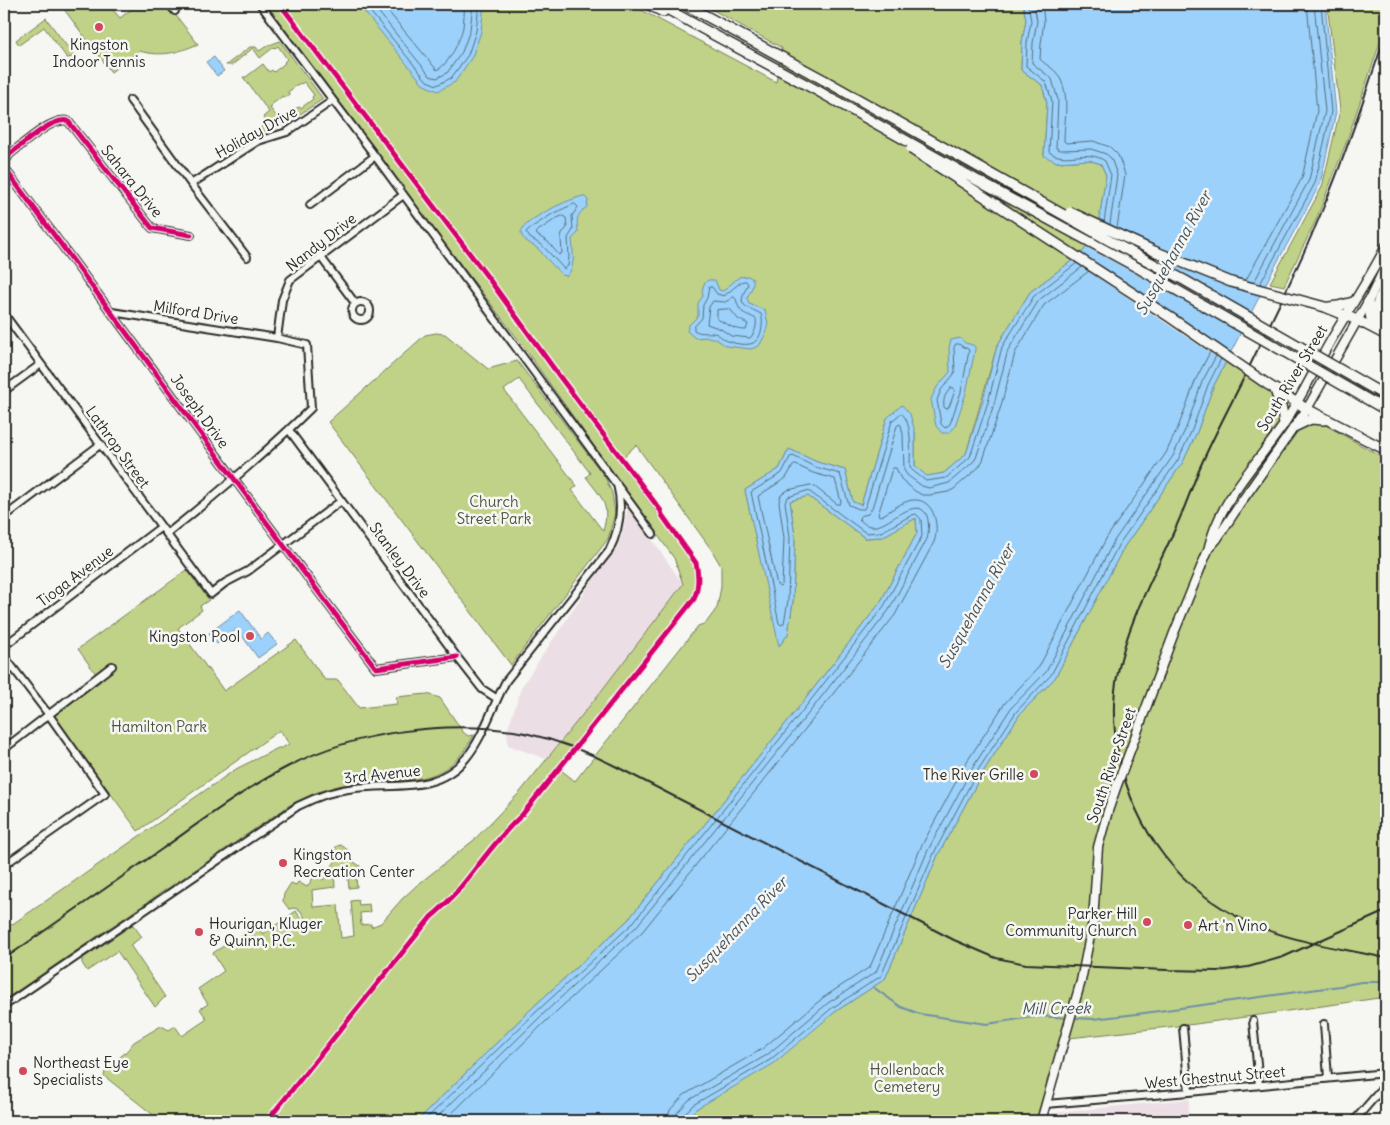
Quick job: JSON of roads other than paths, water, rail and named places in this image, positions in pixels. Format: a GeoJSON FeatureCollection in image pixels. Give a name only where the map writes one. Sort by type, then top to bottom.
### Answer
{"type":"FeatureCollection","features":[{"type":"Feature","properties":{"kind":"highway"},"geometry":{"type":"LineString","coordinates":[[647,4],[703,29]]}},
{"type":"Feature","properties":{"kind":"highway"},"geometry":{"type":"LineString","coordinates":[[658,4],[1140,269],[1386,410]]}},
{"type":"Feature","properties":{"kind":"highway"},"geometry":{"type":"LineString","coordinates":[[684,4],[824,80]]}},
{"type":"Feature","properties":{"kind":"highway"},"geometry":{"type":"LineString","coordinates":[[693,4],[874,109],[1184,280],[1386,396]]}},
{"type":"Feature","properties":{"kind":"highway"},"geometry":{"type":"LineString","coordinates":[[818,91],[994,202],[1270,386],[1307,409],[1386,450]]}},
{"type":"Feature","properties":{"kind":"highway"},"geometry":{"type":"LineString","coordinates":[[1017,187],[1184,264],[1231,282],[1325,307],[1357,320],[1386,335]]}},
{"type":"Feature","properties":{"kind":"highway"},"geometry":{"type":"LineString","coordinates":[[1386,289],[1380,296],[1377,307],[1379,317],[1386,324]]}},
{"type":"Feature","properties":{"kind":"highway"},"geometry":{"type":"LineString","coordinates":[[1370,298],[1371,319],[1386,330]]}},
{"type":"Feature","properties":{"kind":"highway"},"geometry":{"type":"LineString","coordinates":[[1325,307],[1353,302]]}},
{"type":"Feature","properties":{"kind":"highway"},"geometry":{"type":"LineString","coordinates":[[1270,386],[1280,400],[1284,424]]}},
{"type":"Feature","properties":{"kind":"highway"},"geometry":{"type":"LineString","coordinates":[[1294,427],[1311,419],[1329,421]]}},
{"type":"Feature","properties":{"kind":"main road","name":"South River Street"},"geometry":{"type":"LineString","coordinates":[[1041,1121],[1081,981],[1092,921],[1098,847],[1108,811],[1208,550],[1211,536],[1222,509],[1234,490],[1284,424],[1297,403],[1386,246]]}},
{"type":"Feature","properties":{"kind":"main road","name":"South River Street"},"geometry":{"type":"LineString","coordinates":[[1208,550],[1307,409],[1370,298],[1386,265]]}},
{"type":"Feature","properties":{"kind":"main road"},"geometry":{"type":"LineString","coordinates":[[1353,302],[1370,298],[1386,285]]}},
{"type":"Feature","properties":{"kind":"street"},"geometry":{"type":"LineString","coordinates":[[170,4],[175,12]]}},
{"type":"Feature","properties":{"kind":"street"},"geometry":{"type":"LineString","coordinates":[[260,4],[375,156],[402,196],[653,534]]}},
{"type":"Feature","properties":{"kind":"street"},"geometry":{"type":"LineString","coordinates":[[130,100],[247,257]]}},
{"type":"Feature","properties":{"kind":"street","name":"Holiday Drive"},"geometry":{"type":"LineString","coordinates":[[191,184],[258,141],[287,132],[332,101]]}},
{"type":"Feature","properties":{"kind":"street","name":"Joseph Drive"},"geometry":{"type":"LineString","coordinates":[[68,121],[59,120],[49,124],[10,154],[6,160],[5,169],[282,545],[376,668],[457,657]]}},
{"type":"Feature","properties":{"kind":"street","name":"Sahara Drive"},"geometry":{"type":"LineString","coordinates":[[68,121],[152,228],[191,235]]}},
{"type":"Feature","properties":{"kind":"street"},"geometry":{"type":"LineString","coordinates":[[310,205],[375,156]]}},
{"type":"Feature","properties":{"kind":"street","name":"Nandy Drive"},"geometry":{"type":"LineString","coordinates":[[276,338],[282,300],[290,280],[402,196]]}},
{"type":"Feature","properties":{"kind":"street"},"geometry":{"type":"LineString","coordinates":[[320,256],[355,303]]}},
{"type":"Feature","properties":{"kind":"street","name":"Milford Drive"},"geometry":{"type":"LineString","coordinates":[[112,312],[276,338]]}},
{"type":"Feature","properties":{"kind":"street","name":"Lathrop Street"},"geometry":{"type":"LineString","coordinates":[[4,314],[212,594],[225,583],[248,571],[282,545]]}},
{"type":"Feature","properties":{"kind":"street"},"geometry":{"type":"LineString","coordinates":[[166,534],[234,480],[311,408],[307,345],[276,338]]}},
{"type":"Feature","properties":{"kind":"street"},"geometry":{"type":"LineString","coordinates":[[4,391],[41,364]]}},
{"type":"Feature","properties":{"kind":"street","name":"Stanley Drive"},"geometry":{"type":"LineString","coordinates":[[289,430],[457,657],[482,689],[496,698]]}},
{"type":"Feature","properties":{"kind":"street"},"geometry":{"type":"LineString","coordinates":[[4,518],[101,444]]}},
{"type":"Feature","properties":{"kind":"street","name":"3rd Avenue"},"geometry":{"type":"LineString","coordinates":[[4,1006],[298,806],[318,797],[347,789],[411,786],[435,780],[452,771],[472,750],[496,698],[514,671],[609,551],[616,535],[620,518],[620,502],[616,484]]}},
{"type":"Feature","properties":{"kind":"street"},"geometry":{"type":"LineString","coordinates":[[282,545],[340,501]]}},
{"type":"Feature","properties":{"kind":"street","name":"Tioga Avenue"},"geometry":{"type":"LineString","coordinates":[[4,646],[161,527]]}},
{"type":"Feature","properties":{"kind":"street"},"geometry":{"type":"LineString","coordinates":[[4,656],[105,794],[4,865]]}},
{"type":"Feature","properties":{"kind":"street"},"geometry":{"type":"LineString","coordinates":[[4,749],[112,666]]}},
{"type":"Feature","properties":{"kind":"street"},"geometry":{"type":"LineString","coordinates":[[1253,1021],[1259,1085]]}},
{"type":"Feature","properties":{"kind":"street"},"geometry":{"type":"LineString","coordinates":[[1324,1024],[1328,1078]]}},
{"type":"Feature","properties":{"kind":"street"},"geometry":{"type":"LineString","coordinates":[[1183,1028],[1189,1092]]}},
{"type":"Feature","properties":{"kind":"street","name":"West Chestnut Street"},"geometry":{"type":"LineString","coordinates":[[1046,1104],[1386,1072]]}},
{"type":"Feature","properties":{"kind":"street"},"geometry":{"type":"LineString","coordinates":[[1354,1121],[1386,1084]]}},
{"type":"Feature","properties":{"kind":"water"},"geometry":{"type":"Polygon","coordinates":[[[358,4],[484,4],[481,32],[472,57],[455,82],[438,91],[424,85],[358,4]]]}},
{"type":"Feature","properties":{"kind":"water","name":"Susquehanna River"},"geometry":{"type":"Polygon","coordinates":[[[1023,4],[1325,4],[1336,112],[1320,184],[1213,387],[1197,432],[1183,462],[1124,547],[1055,678],[1020,714],[983,772],[938,855],[885,979],[835,1012],[773,1064],[696,1109],[684,1121],[417,1121],[531,1009],[628,920],[880,603],[917,533],[916,518],[882,537],[865,538],[808,496],[790,501],[795,537],[793,601],[788,634],[779,646],[745,490],[779,469],[789,449],[817,462],[845,470],[853,502],[861,505],[887,418],[902,405],[910,414],[915,432],[915,466],[927,476],[944,473],[966,454],[997,346],[1030,292],[1081,254],[1097,234],[1106,175],[1101,164],[1089,160],[1057,162],[1044,156],[1047,103],[1042,85],[1021,70],[1022,42],[1026,20],[1023,4]]]}},
{"type":"Feature","properties":{"kind":"water"},"geometry":{"type":"Polygon","coordinates":[[[214,57],[224,71],[217,76],[206,62],[214,57]]]}},
{"type":"Feature","properties":{"kind":"water"},"geometry":{"type":"Polygon","coordinates":[[[584,196],[588,200],[587,207],[579,215],[577,221],[578,233],[572,239],[572,268],[567,276],[562,275],[539,250],[523,238],[521,233],[529,222],[538,216],[559,205],[584,196]]]}},
{"type":"Feature","properties":{"kind":"water"},"geometry":{"type":"Polygon","coordinates":[[[748,276],[753,279],[752,289],[747,298],[749,304],[765,310],[768,324],[759,346],[751,349],[726,346],[716,339],[708,337],[695,338],[687,331],[689,325],[698,316],[698,303],[703,296],[704,284],[708,280],[715,280],[719,290],[723,291],[739,277],[748,276]]]}},
{"type":"Feature","properties":{"kind":"water"},"geometry":{"type":"Polygon","coordinates":[[[960,338],[965,343],[973,345],[975,350],[966,393],[955,426],[948,433],[942,433],[936,426],[931,399],[937,387],[950,372],[949,347],[951,340],[960,338]]]}},
{"type":"Feature","properties":{"kind":"water","name":"Kingston Pool"},"geometry":{"type":"Polygon","coordinates":[[[240,610],[261,639],[268,633],[277,644],[258,658],[237,629],[217,644],[209,633],[240,610]]]}},
{"type":"Feature","properties":{"kind":"waterway","name":"Mill Creek"},"geometry":{"type":"LineString","coordinates":[[1074,1018],[1093,1019],[1137,1014],[1361,982],[1386,982]]}},
{"type":"Feature","properties":{"kind":"waterway","name":"Mill Creek"},"geometry":{"type":"LineString","coordinates":[[873,987],[901,1007],[920,1014],[987,1024],[1039,1016],[1069,1018]]}},
{"type":"Feature","properties":{"kind":"railway"},"geometry":{"type":"LineString","coordinates":[[1386,34],[1342,160],[1318,221],[1301,260],[1207,452],[1179,521],[1135,617],[1122,653],[1115,693],[1114,714],[1115,736],[1119,757],[1126,784],[1136,810],[1164,855],[1181,875],[1201,893],[1223,909],[1248,922],[1281,935],[1386,958]]}},
{"type":"Feature","properties":{"kind":"railway"},"geometry":{"type":"LineString","coordinates":[[4,959],[224,805],[289,766],[315,754],[373,736],[435,728],[466,727],[525,733],[584,751],[954,940],[996,958],[1026,964],[1218,971],[1248,967],[1283,957],[1386,911]]}},
{"type":"Feature","properties":{"kind":"place","name":"Kingston Indoor Tennis"},"geometry":{"type":"Point","coordinates":[99,27]}},
{"type":"Feature","properties":{"kind":"place","name":"Kingston Pool"},"geometry":{"type":"Point","coordinates":[250,636]}},
{"type":"Feature","properties":{"kind":"place","name":"The River Grille"},"geometry":{"type":"Point","coordinates":[1034,774]}},
{"type":"Feature","properties":{"kind":"place","name":"Kingston Recreation Center"},"geometry":{"type":"Point","coordinates":[283,863]}},
{"type":"Feature","properties":{"kind":"place","name":"Parker Hill Community Church"},"geometry":{"type":"Point","coordinates":[1147,922]}},
{"type":"Feature","properties":{"kind":"place","name":"Art 'n Vino"},"geometry":{"type":"Point","coordinates":[1188,925]}},
{"type":"Feature","properties":{"kind":"place","name":"Hourigan, Kluger & Quinn, P.C."},"geometry":{"type":"Point","coordinates":[199,932]}},
{"type":"Feature","properties":{"kind":"place","name":"Northeast Eye Specialists"},"geometry":{"type":"Point","coordinates":[23,1071]}},
{"type":"Feature","properties":{"kind":"park label","name":"Church Street Park"},"geometry":{"type":"Point","coordinates":[494,510]}},
{"type":"Feature","properties":{"kind":"park label","name":"Hamilton Park"},"geometry":{"type":"Point","coordinates":[159,726]}},
{"type":"Feature","properties":{"kind":"park label","name":"Hollenback Cemetery"},"geometry":{"type":"Point","coordinates":[907,1078]}}]}
